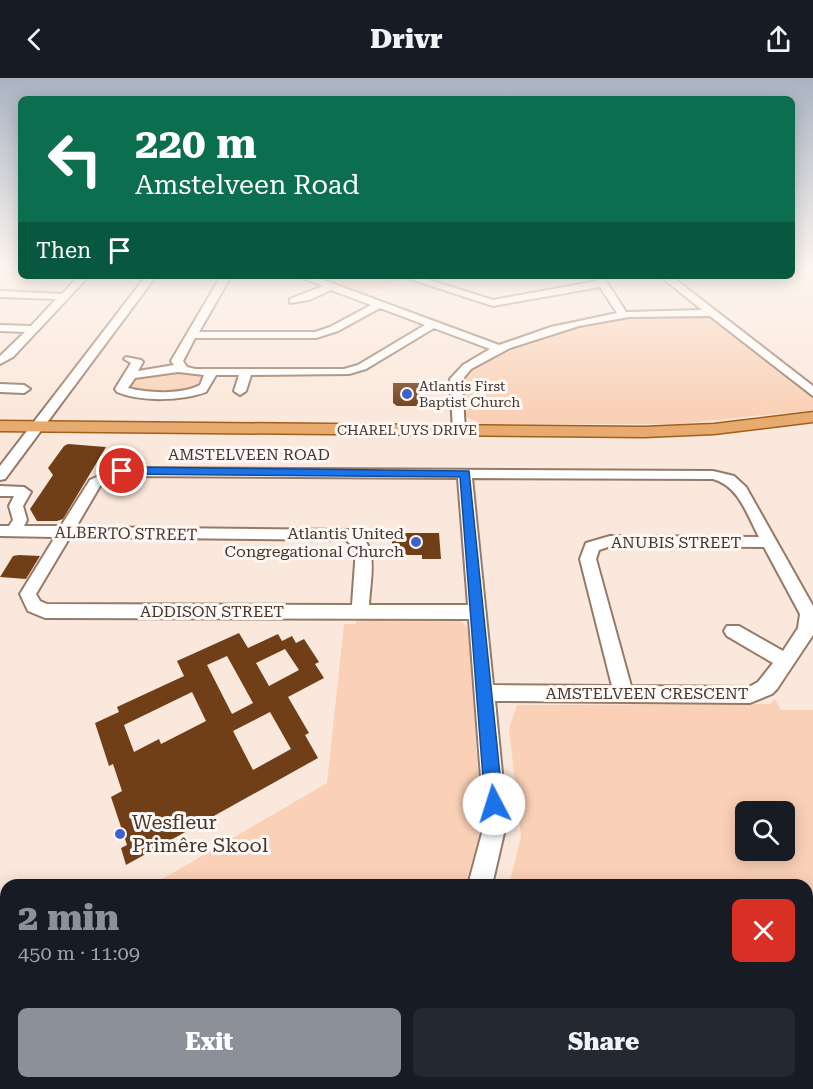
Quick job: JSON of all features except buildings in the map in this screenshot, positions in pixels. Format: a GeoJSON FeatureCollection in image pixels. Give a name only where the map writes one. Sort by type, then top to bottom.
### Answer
{"type":"FeatureCollection","features":[{"type":"Feature","properties":{"kind":"main road","name":"CHAREL UYS DRIVE"},"geometry":{"type":"LineString","coordinates":[[0,426],[691,430],[813,417]]}},
{"type":"Feature","properties":{"kind":"street"},"geometry":{"type":"LineString","coordinates":[[0,361],[45,317]]}},
{"type":"Feature","properties":{"kind":"street"},"geometry":{"type":"LineString","coordinates":[[0,476],[120,317]]}},
{"type":"Feature","properties":{"kind":"street"},"geometry":{"type":"LineString","coordinates":[[180,368],[177,361],[202,317]]}},
{"type":"Feature","properties":{"kind":"street"},"geometry":{"type":"LineString","coordinates":[[192,335],[316,335],[334,329],[356,317]]}},
{"type":"Feature","properties":{"kind":"street"},"geometry":{"type":"LineString","coordinates":[[416,317],[498,348]]}},
{"type":"Feature","properties":{"kind":"street"},"geometry":{"type":"LineString","coordinates":[[459,430],[456,379],[464,370],[498,348],[615,317]]}},
{"type":"Feature","properties":{"kind":"street"},"geometry":{"type":"LineString","coordinates":[[719,317],[813,392]]}},
{"type":"Feature","properties":{"kind":"street"},"geometry":{"type":"LineString","coordinates":[[129,376],[180,368],[191,372],[333,373],[351,371],[434,324]]}},
{"type":"Feature","properties":{"kind":"street"},"geometry":{"type":"LineString","coordinates":[[0,328],[34,329]]}},
{"type":"Feature","properties":{"kind":"street"},"geometry":{"type":"LineString","coordinates":[[130,359],[137,362],[121,387],[125,392],[187,393],[203,389],[211,372]]}},
{"type":"Feature","properties":{"kind":"street"},"geometry":{"type":"LineString","coordinates":[[240,391],[246,372]]}},
{"type":"Feature","properties":{"kind":"street"},"geometry":{"type":"LineString","coordinates":[[0,388],[24,389]]}},
{"type":"Feature","properties":{"kind":"street","name":"AMSTELVEEN ROAD"},"geometry":{"type":"LineString","coordinates":[[64,533],[95,483],[116,472],[465,474]]}},
{"type":"Feature","properties":{"kind":"street"},"geometry":{"type":"LineString","coordinates":[[465,474],[494,814],[491,843],[482,879]]}},
{"type":"Feature","properties":{"kind":"street","name":"AMSTELVEEN CRESCENT"},"geometry":{"type":"LineString","coordinates":[[465,474],[718,476],[739,487],[809,614],[807,630],[785,661],[765,688],[750,695],[484,693]]}},
{"type":"Feature","properties":{"kind":"street"},"geometry":{"type":"LineString","coordinates":[[0,491],[22,489],[16,506],[20,519],[7,531]]}},
{"type":"Feature","properties":{"kind":"street","name":"ALBERTO STREET"},"geometry":{"type":"LineString","coordinates":[[7,531],[348,535],[357,539],[364,549],[360,612]]}},
{"type":"Feature","properties":{"kind":"street","name":"ADDISON STREET"},"geometry":{"type":"LineString","coordinates":[[64,533],[30,589],[30,603],[39,609],[477,612]]}},
{"type":"Feature","properties":{"kind":"street","name":"ANUBIS STREET"},"geometry":{"type":"LineString","coordinates":[[624,695],[588,559],[592,547],[610,541],[770,542]]}},
{"type":"Feature","properties":{"kind":"street"},"geometry":{"type":"LineString","coordinates":[[733,631],[785,661]]}},
{"type":"Feature","properties":{"kind":"shaded area"},"geometry":{"type":"Polygon","coordinates":[[[704,317],[715,320],[813,398],[813,410],[679,424],[481,424],[463,415],[461,382],[470,370],[488,358],[540,337],[620,318],[704,317]]]}},
{"type":"Feature","properties":{"kind":"shaded area"},"geometry":{"type":"Polygon","coordinates":[[[178,371],[204,376],[201,388],[193,391],[131,391],[124,386],[130,378],[178,371]]]}},
{"type":"Feature","properties":{"kind":"shaded area"},"geometry":{"type":"Polygon","coordinates":[[[357,618],[452,619],[461,621],[468,628],[481,816],[480,833],[467,879],[162,879],[327,783],[344,624],[356,624],[357,618]]]}},
{"type":"Feature","properties":{"kind":"shaded area"},"geometry":{"type":"Polygon","coordinates":[[[775,699],[781,710],[813,710],[813,879],[510,879],[521,836],[509,728],[517,705],[770,704],[775,699]]]}},
{"type":"Feature","properties":{"kind":"place","name":"Atlantis First Baptist Church"},"geometry":{"type":"Point","coordinates":[407,394]}},
{"type":"Feature","properties":{"kind":"place","name":"Atlantis United Congregational Church"},"geometry":{"type":"Point","coordinates":[416,542]}},
{"type":"Feature","properties":{"kind":"place","name":"Wesfleur Primêre Skool"},"geometry":{"type":"Point","coordinates":[120,834]}},
{"type":"Feature","properties":{"kind":"route"},"geometry":{"type":"LineString","coordinates":[[122,471],[465,474],[494,804]]}}]}
